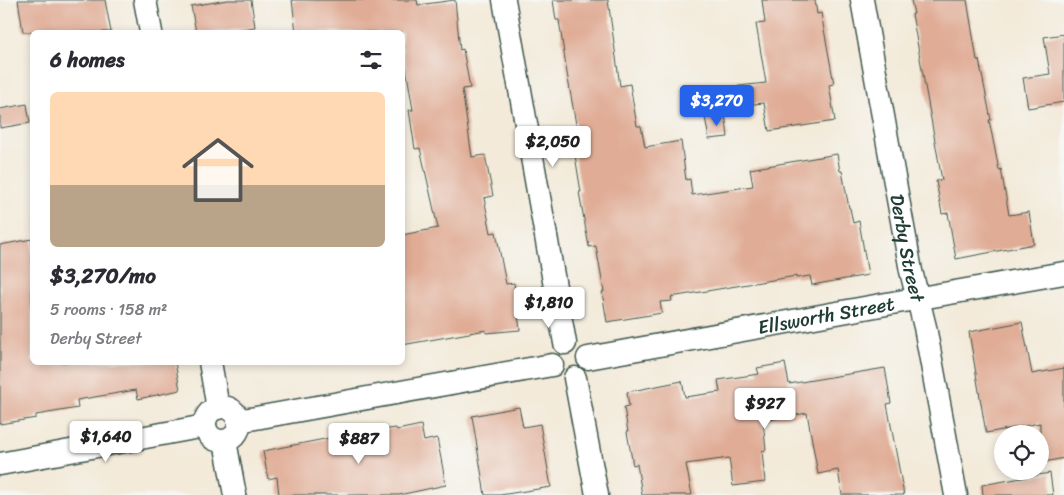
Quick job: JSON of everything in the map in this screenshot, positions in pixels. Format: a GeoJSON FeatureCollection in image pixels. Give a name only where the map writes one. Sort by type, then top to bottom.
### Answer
{"type":"FeatureCollection","features":[{"type":"Feature","properties":{"kind":"street"},"geometry":{"type":"LineString","coordinates":[[145,0],[151,30]]}},
{"type":"Feature","properties":{"kind":"street"},"geometry":{"type":"LineString","coordinates":[[504,0],[566,343]]}},
{"type":"Feature","properties":{"kind":"street","name":"Derby Street"},"geometry":{"type":"LineString","coordinates":[[862,0],[911,271],[924,327],[956,495]]}},
{"type":"Feature","properties":{"kind":"street","name":"Ellsworth Street"},"geometry":{"type":"LineString","coordinates":[[588,358],[1064,273]]}},
{"type":"Feature","properties":{"kind":"street"},"geometry":{"type":"LineString","coordinates":[[572,342],[583,347],[588,358],[587,368],[584,372],[576,378],[570,379],[558,375],[552,364],[553,353],[560,345],[572,342]]}},
{"type":"Feature","properties":{"kind":"street"},"geometry":{"type":"LineString","coordinates":[[238,420],[552,364]]}},
{"type":"Feature","properties":{"kind":"street"},"geometry":{"type":"LineString","coordinates":[[211,365],[218,408]]}},
{"type":"Feature","properties":{"kind":"street"},"geometry":{"type":"LineString","coordinates":[[576,378],[597,495]]}},
{"type":"Feature","properties":{"kind":"street"},"geometry":{"type":"LineString","coordinates":[[223,407],[232,411],[238,420],[237,431],[225,441],[219,441],[206,432],[207,417],[214,409],[223,407]]}},
{"type":"Feature","properties":{"kind":"street"},"geometry":{"type":"LineString","coordinates":[[0,464],[205,426]]}},
{"type":"Feature","properties":{"kind":"street"},"geometry":{"type":"LineString","coordinates":[[225,441],[235,495]]}},
{"type":"Feature","properties":{"kind":"building"},"geometry":{"type":"Polygon","coordinates":[[[18,0],[105,0],[111,30],[30,30],[30,32],[23,32],[18,0]]]}},
{"type":"Feature","properties":{"kind":"building"},"geometry":{"type":"Polygon","coordinates":[[[228,0],[251,0],[255,27],[233,30],[196,30],[191,6],[228,0]]]}},
{"type":"Feature","properties":{"kind":"building"},"geometry":{"type":"Polygon","coordinates":[[[292,0],[417,0],[418,5],[455,0],[460,50],[463,49],[470,88],[462,89],[472,157],[485,155],[493,196],[484,198],[491,233],[496,232],[506,284],[514,283],[520,330],[486,333],[486,330],[405,344],[405,234],[438,228],[420,148],[415,149],[409,110],[413,110],[405,62],[405,30],[296,30],[292,0]]]}},
{"type":"Feature","properties":{"kind":"building"},"geometry":{"type":"Polygon","coordinates":[[[553,0],[608,0],[620,86],[630,84],[637,126],[641,126],[645,147],[681,141],[686,180],[690,179],[692,195],[753,186],[750,169],[837,154],[853,223],[859,221],[868,275],[812,285],[810,276],[796,278],[796,276],[671,297],[672,301],[660,302],[662,313],[607,322],[596,246],[589,247],[579,192],[581,192],[572,137],[578,136],[559,20],[556,20],[553,0]]]}},
{"type":"Feature","properties":{"kind":"building"},"geometry":{"type":"Polygon","coordinates":[[[762,0],[815,0],[817,14],[821,13],[834,84],[829,85],[835,121],[769,131],[764,103],[714,108],[712,89],[766,83],[756,24],[765,23],[762,0]]]}},
{"type":"Feature","properties":{"kind":"building"},"geometry":{"type":"Polygon","coordinates":[[[911,0],[967,0],[977,60],[979,60],[991,120],[989,120],[999,170],[1001,169],[1009,215],[1029,212],[1034,244],[956,259],[948,213],[942,214],[936,181],[942,180],[911,0]]]}},
{"type":"Feature","properties":{"kind":"building"},"geometry":{"type":"Polygon","coordinates":[[[1064,34],[1064,102],[1028,108],[1023,78],[1050,74],[1044,37],[1064,34]]]}},
{"type":"Feature","properties":{"kind":"building"},"geometry":{"type":"Polygon","coordinates":[[[27,104],[30,123],[0,128],[0,109],[27,104]]]}},
{"type":"Feature","properties":{"kind":"building"},"geometry":{"type":"Polygon","coordinates":[[[725,114],[728,137],[709,139],[705,117],[725,114]]]}},
{"type":"Feature","properties":{"kind":"building"},"geometry":{"type":"Polygon","coordinates":[[[30,239],[30,365],[176,365],[180,390],[138,399],[136,390],[77,400],[78,408],[36,415],[36,418],[0,424],[0,245],[30,239]]]}},
{"type":"Feature","properties":{"kind":"building"},"geometry":{"type":"Polygon","coordinates":[[[1022,322],[1032,374],[1064,368],[1064,458],[1049,461],[1049,425],[1040,425],[1040,423],[1029,425],[994,425],[994,432],[986,433],[969,332],[1022,322]]]}},
{"type":"Feature","properties":{"kind":"building"},"geometry":{"type":"Polygon","coordinates":[[[785,363],[789,384],[885,368],[891,403],[887,404],[904,495],[842,495],[838,470],[818,474],[807,413],[763,421],[766,450],[762,451],[765,482],[733,486],[729,458],[686,464],[692,495],[642,495],[637,464],[633,465],[627,432],[624,407],[629,406],[627,392],[682,381],[685,397],[720,392],[718,380],[759,374],[757,368],[785,363]]]}},
{"type":"Feature","properties":{"kind":"building"},"geometry":{"type":"Polygon","coordinates":[[[519,407],[523,427],[540,424],[551,487],[500,495],[485,495],[472,416],[519,407]]]}},
{"type":"Feature","properties":{"kind":"building"},"geometry":{"type":"Polygon","coordinates":[[[421,425],[424,441],[437,438],[446,485],[399,495],[279,495],[277,477],[268,479],[263,451],[340,436],[396,428],[397,430],[421,425]]]}},
{"type":"Feature","properties":{"kind":"building"},"geometry":{"type":"Polygon","coordinates":[[[1049,473],[1053,495],[983,495],[982,485],[1010,480],[1049,480],[1049,473]]]}}]}
